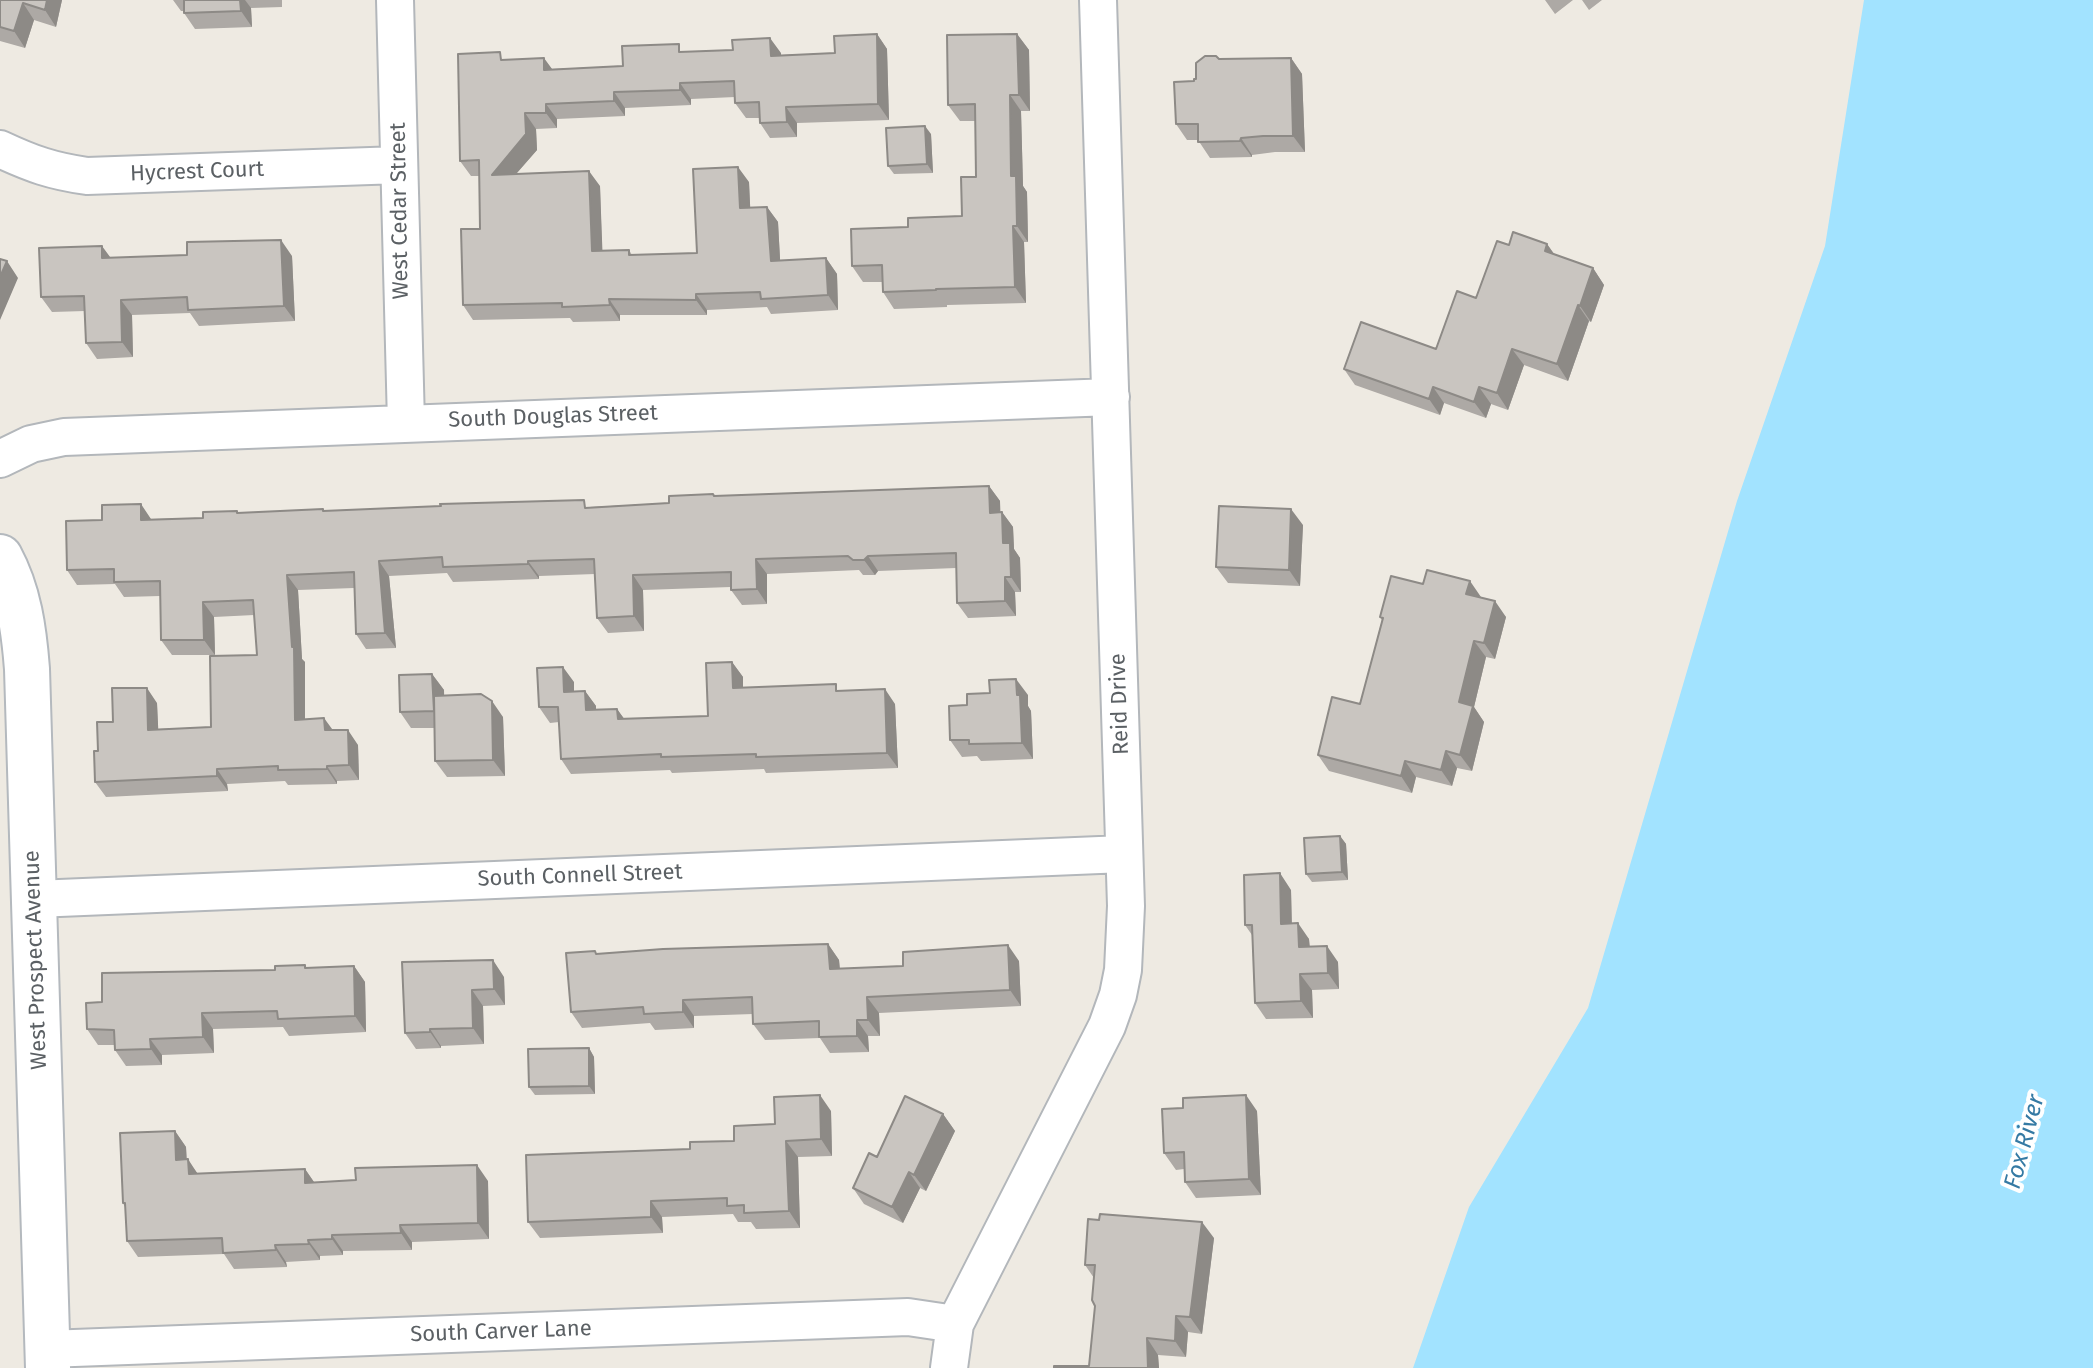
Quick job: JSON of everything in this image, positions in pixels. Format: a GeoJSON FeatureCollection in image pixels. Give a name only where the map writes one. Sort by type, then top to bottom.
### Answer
{"type":"FeatureCollection","features":[{"type":"Feature","properties":{"kind":"main road","name":"West Prospect Avenue"},"geometry":{"type":"LineString","coordinates":[[0,557],[16,592],[25,641],[47,1358]]}},
{"type":"Feature","properties":{"kind":"street","name":"West Cedar Street"},"geometry":{"type":"LineString","coordinates":[[395,0],[406,423]]}},
{"type":"Feature","properties":{"kind":"street","name":"Reid Drive"},"geometry":{"type":"LineString","coordinates":[[949,1368],[955,1324],[1107,1026],[1123,970],[1126,906],[1098,0]]}},
{"type":"Feature","properties":{"kind":"street","name":"Hycrest Court"},"geometry":{"type":"LineString","coordinates":[[0,149],[55,171],[87,176],[399,165]]}},
{"type":"Feature","properties":{"kind":"street","name":"South Douglas Street"},"geometry":{"type":"LineString","coordinates":[[0,459],[31,444],[64,437],[1111,397]]}},
{"type":"Feature","properties":{"kind":"street","name":"South Connell Street"},"geometry":{"type":"LineString","coordinates":[[35,899],[1124,854]]}},
{"type":"Feature","properties":{"kind":"street","name":"South Carver Lane"},"geometry":{"type":"LineString","coordinates":[[47,1358],[908,1317],[955,1324]]}},
{"type":"Feature","properties":{"kind":"water","name":"Fox River"},"geometry":{"type":"Polygon","coordinates":[[[1864,0],[2093,0],[2093,1368],[1413,1368],[1469,1207],[1588,1008],[1737,501],[1825,246],[1864,0]]]}},
{"type":"Feature","properties":{"kind":"building"},"geometry":{"type":"Polygon","coordinates":[[[0,0],[47,0],[45,10],[23,3],[14,31],[0,27],[0,0]]]}},
{"type":"Feature","properties":{"kind":"building"},"geometry":{"type":"Polygon","coordinates":[[[184,0],[240,0],[241,11],[184,13],[184,0]]]}},
{"type":"Feature","properties":{"kind":"building"},"geometry":{"type":"Polygon","coordinates":[[[877,34],[878,104],[786,107],[787,122],[760,123],[759,102],[735,103],[734,81],[680,83],[680,90],[614,92],[614,101],[546,104],[546,113],[525,113],[526,134],[492,175],[589,171],[592,251],[629,250],[629,255],[697,253],[693,169],[738,167],[740,208],[767,207],[771,261],[826,258],[828,295],[761,299],[760,292],[696,294],[696,300],[609,299],[610,305],[463,305],[461,229],[480,229],[479,160],[460,161],[458,54],[500,52],[501,60],[544,58],[544,70],[623,66],[622,46],[679,44],[679,52],[733,50],[732,40],[770,38],[771,56],[835,53],[834,36],[877,34]]]}},
{"type":"Feature","properties":{"kind":"building"},"geometry":{"type":"Polygon","coordinates":[[[1017,34],[1019,95],[1010,95],[1011,176],[1016,176],[1017,226],[1013,226],[1015,287],[883,292],[882,265],[852,266],[851,229],[908,227],[908,218],[962,216],[961,177],[976,177],[975,104],[948,105],[947,35],[1017,34]]]}},
{"type":"Feature","properties":{"kind":"building"},"geometry":{"type":"Polygon","coordinates":[[[1205,56],[1219,59],[1291,58],[1293,136],[1198,142],[1198,124],[1176,124],[1174,82],[1194,81],[1196,63],[1205,56]]]}},
{"type":"Feature","properties":{"kind":"building"},"geometry":{"type":"Polygon","coordinates":[[[925,126],[927,164],[888,166],[886,128],[925,126]]]}},
{"type":"Feature","properties":{"kind":"building"},"geometry":{"type":"Polygon","coordinates":[[[1513,232],[1547,244],[1545,251],[1593,268],[1557,364],[1512,349],[1497,393],[1479,387],[1474,402],[1433,387],[1429,399],[1344,369],[1361,322],[1436,349],[1457,291],[1476,298],[1497,241],[1509,245],[1513,232]]]}},
{"type":"Feature","properties":{"kind":"building"},"geometry":{"type":"Polygon","coordinates":[[[281,240],[284,306],[188,310],[187,297],[121,300],[122,342],[86,343],[84,296],[41,297],[39,248],[102,246],[102,258],[187,255],[187,242],[281,240]]]}},
{"type":"Feature","properties":{"kind":"building"},"geometry":{"type":"Polygon","coordinates":[[[0,259],[7,261],[0,277],[0,259]]]}},
{"type":"Feature","properties":{"kind":"building"},"geometry":{"type":"Polygon","coordinates":[[[989,486],[990,513],[1002,512],[1003,543],[1010,543],[1011,577],[1005,577],[1005,601],[957,603],[956,553],[868,556],[864,560],[853,560],[848,556],[756,559],[757,589],[731,590],[731,572],[633,575],[634,616],[597,618],[594,559],[443,567],[442,557],[379,561],[385,633],[356,634],[354,572],[287,575],[294,647],[295,720],[324,718],[325,730],[348,730],[349,765],[327,766],[327,769],[278,770],[278,766],[217,769],[217,776],[95,782],[97,722],[113,722],[112,688],[147,688],[148,730],[211,727],[210,656],[257,655],[253,600],[203,602],[204,640],[161,640],[160,581],[114,582],[114,569],[67,570],[66,521],[102,520],[102,505],[141,504],[141,520],[203,518],[203,512],[323,511],[584,500],[585,508],[669,503],[669,496],[989,486]]]}},
{"type":"Feature","properties":{"kind":"building"},"geometry":{"type":"Polygon","coordinates":[[[1219,506],[1291,509],[1289,570],[1216,567],[1219,506]]]}},
{"type":"Feature","properties":{"kind":"building"},"geometry":{"type":"Polygon","coordinates":[[[1427,570],[1470,581],[1466,594],[1495,601],[1484,643],[1474,641],[1459,702],[1473,706],[1460,755],[1446,751],[1441,770],[1405,761],[1401,776],[1318,755],[1332,697],[1360,704],[1391,576],[1423,584],[1427,570]]]}},
{"type":"Feature","properties":{"kind":"building"},"geometry":{"type":"Polygon","coordinates":[[[732,662],[733,688],[836,684],[836,691],[885,689],[887,753],[756,757],[756,754],[661,757],[661,754],[561,759],[558,707],[539,707],[537,668],[563,667],[564,692],[585,691],[586,710],[617,709],[618,719],[708,716],[706,663],[732,662]]]}},
{"type":"Feature","properties":{"kind":"building"},"geometry":{"type":"Polygon","coordinates":[[[432,674],[434,711],[400,712],[399,675],[432,674]]]}},
{"type":"Feature","properties":{"kind":"building"},"geometry":{"type":"Polygon","coordinates":[[[1016,679],[1017,695],[1020,695],[1022,743],[969,744],[969,740],[950,740],[949,706],[967,705],[967,694],[990,693],[989,680],[1016,679]]]}},
{"type":"Feature","properties":{"kind":"building"},"geometry":{"type":"Polygon","coordinates":[[[481,694],[492,701],[493,760],[435,761],[434,696],[481,694]]]}},
{"type":"Feature","properties":{"kind":"building"},"geometry":{"type":"Polygon","coordinates":[[[1340,836],[1342,872],[1306,874],[1304,838],[1340,836]]]}},
{"type":"Feature","properties":{"kind":"building"},"geometry":{"type":"Polygon","coordinates":[[[1280,873],[1281,924],[1298,923],[1299,947],[1327,946],[1328,973],[1300,974],[1301,1001],[1255,1003],[1252,925],[1245,925],[1244,875],[1280,873]]]}},
{"type":"Feature","properties":{"kind":"building"},"geometry":{"type":"Polygon","coordinates":[[[828,944],[830,969],[903,966],[903,952],[1008,945],[1010,990],[867,997],[868,1020],[857,1020],[857,1036],[819,1037],[819,1021],[753,1024],[752,997],[683,1000],[683,1012],[644,1014],[643,1007],[571,1012],[566,953],[828,944]]]}},
{"type":"Feature","properties":{"kind":"building"},"geometry":{"type":"Polygon","coordinates":[[[493,960],[494,989],[472,990],[473,1028],[405,1033],[402,962],[493,960]]]}},
{"type":"Feature","properties":{"kind":"building"},"geometry":{"type":"Polygon","coordinates":[[[305,965],[305,968],[354,966],[355,1016],[278,1019],[277,1011],[202,1013],[203,1037],[150,1039],[151,1049],[115,1050],[114,1030],[87,1029],[86,1003],[102,1002],[102,973],[275,970],[275,966],[305,965]]]}},
{"type":"Feature","properties":{"kind":"building"},"geometry":{"type":"Polygon","coordinates":[[[589,1048],[589,1086],[529,1087],[528,1049],[589,1048]]]}},
{"type":"Feature","properties":{"kind":"building"},"geometry":{"type":"Polygon","coordinates":[[[820,1095],[821,1139],[786,1141],[789,1211],[744,1213],[744,1205],[727,1206],[727,1198],[651,1201],[651,1217],[528,1222],[526,1155],[690,1149],[690,1142],[734,1141],[734,1126],[775,1124],[774,1097],[820,1095]]]}},
{"type":"Feature","properties":{"kind":"building"},"geometry":{"type":"Polygon","coordinates":[[[1246,1095],[1249,1179],[1185,1182],[1184,1152],[1164,1153],[1162,1109],[1183,1108],[1183,1098],[1246,1095]]]}},
{"type":"Feature","properties":{"kind":"building"},"geometry":{"type":"Polygon","coordinates":[[[905,1096],[943,1114],[914,1175],[909,1172],[892,1207],[853,1188],[869,1153],[877,1157],[905,1096]]]}},
{"type":"Feature","properties":{"kind":"building"},"geometry":{"type":"Polygon","coordinates":[[[175,1131],[176,1160],[188,1159],[189,1174],[305,1169],[305,1183],[356,1180],[355,1168],[477,1165],[478,1223],[400,1225],[401,1233],[332,1235],[332,1239],[308,1240],[309,1244],[275,1245],[276,1250],[223,1253],[222,1238],[127,1241],[120,1133],[175,1131]]]}},
{"type":"Feature","properties":{"kind":"building"},"geometry":{"type":"Polygon","coordinates":[[[1100,1214],[1202,1222],[1190,1317],[1176,1316],[1175,1341],[1147,1338],[1148,1368],[1054,1368],[1089,1366],[1095,1306],[1092,1300],[1095,1265],[1085,1265],[1088,1219],[1099,1220],[1100,1214]]]}}]}
